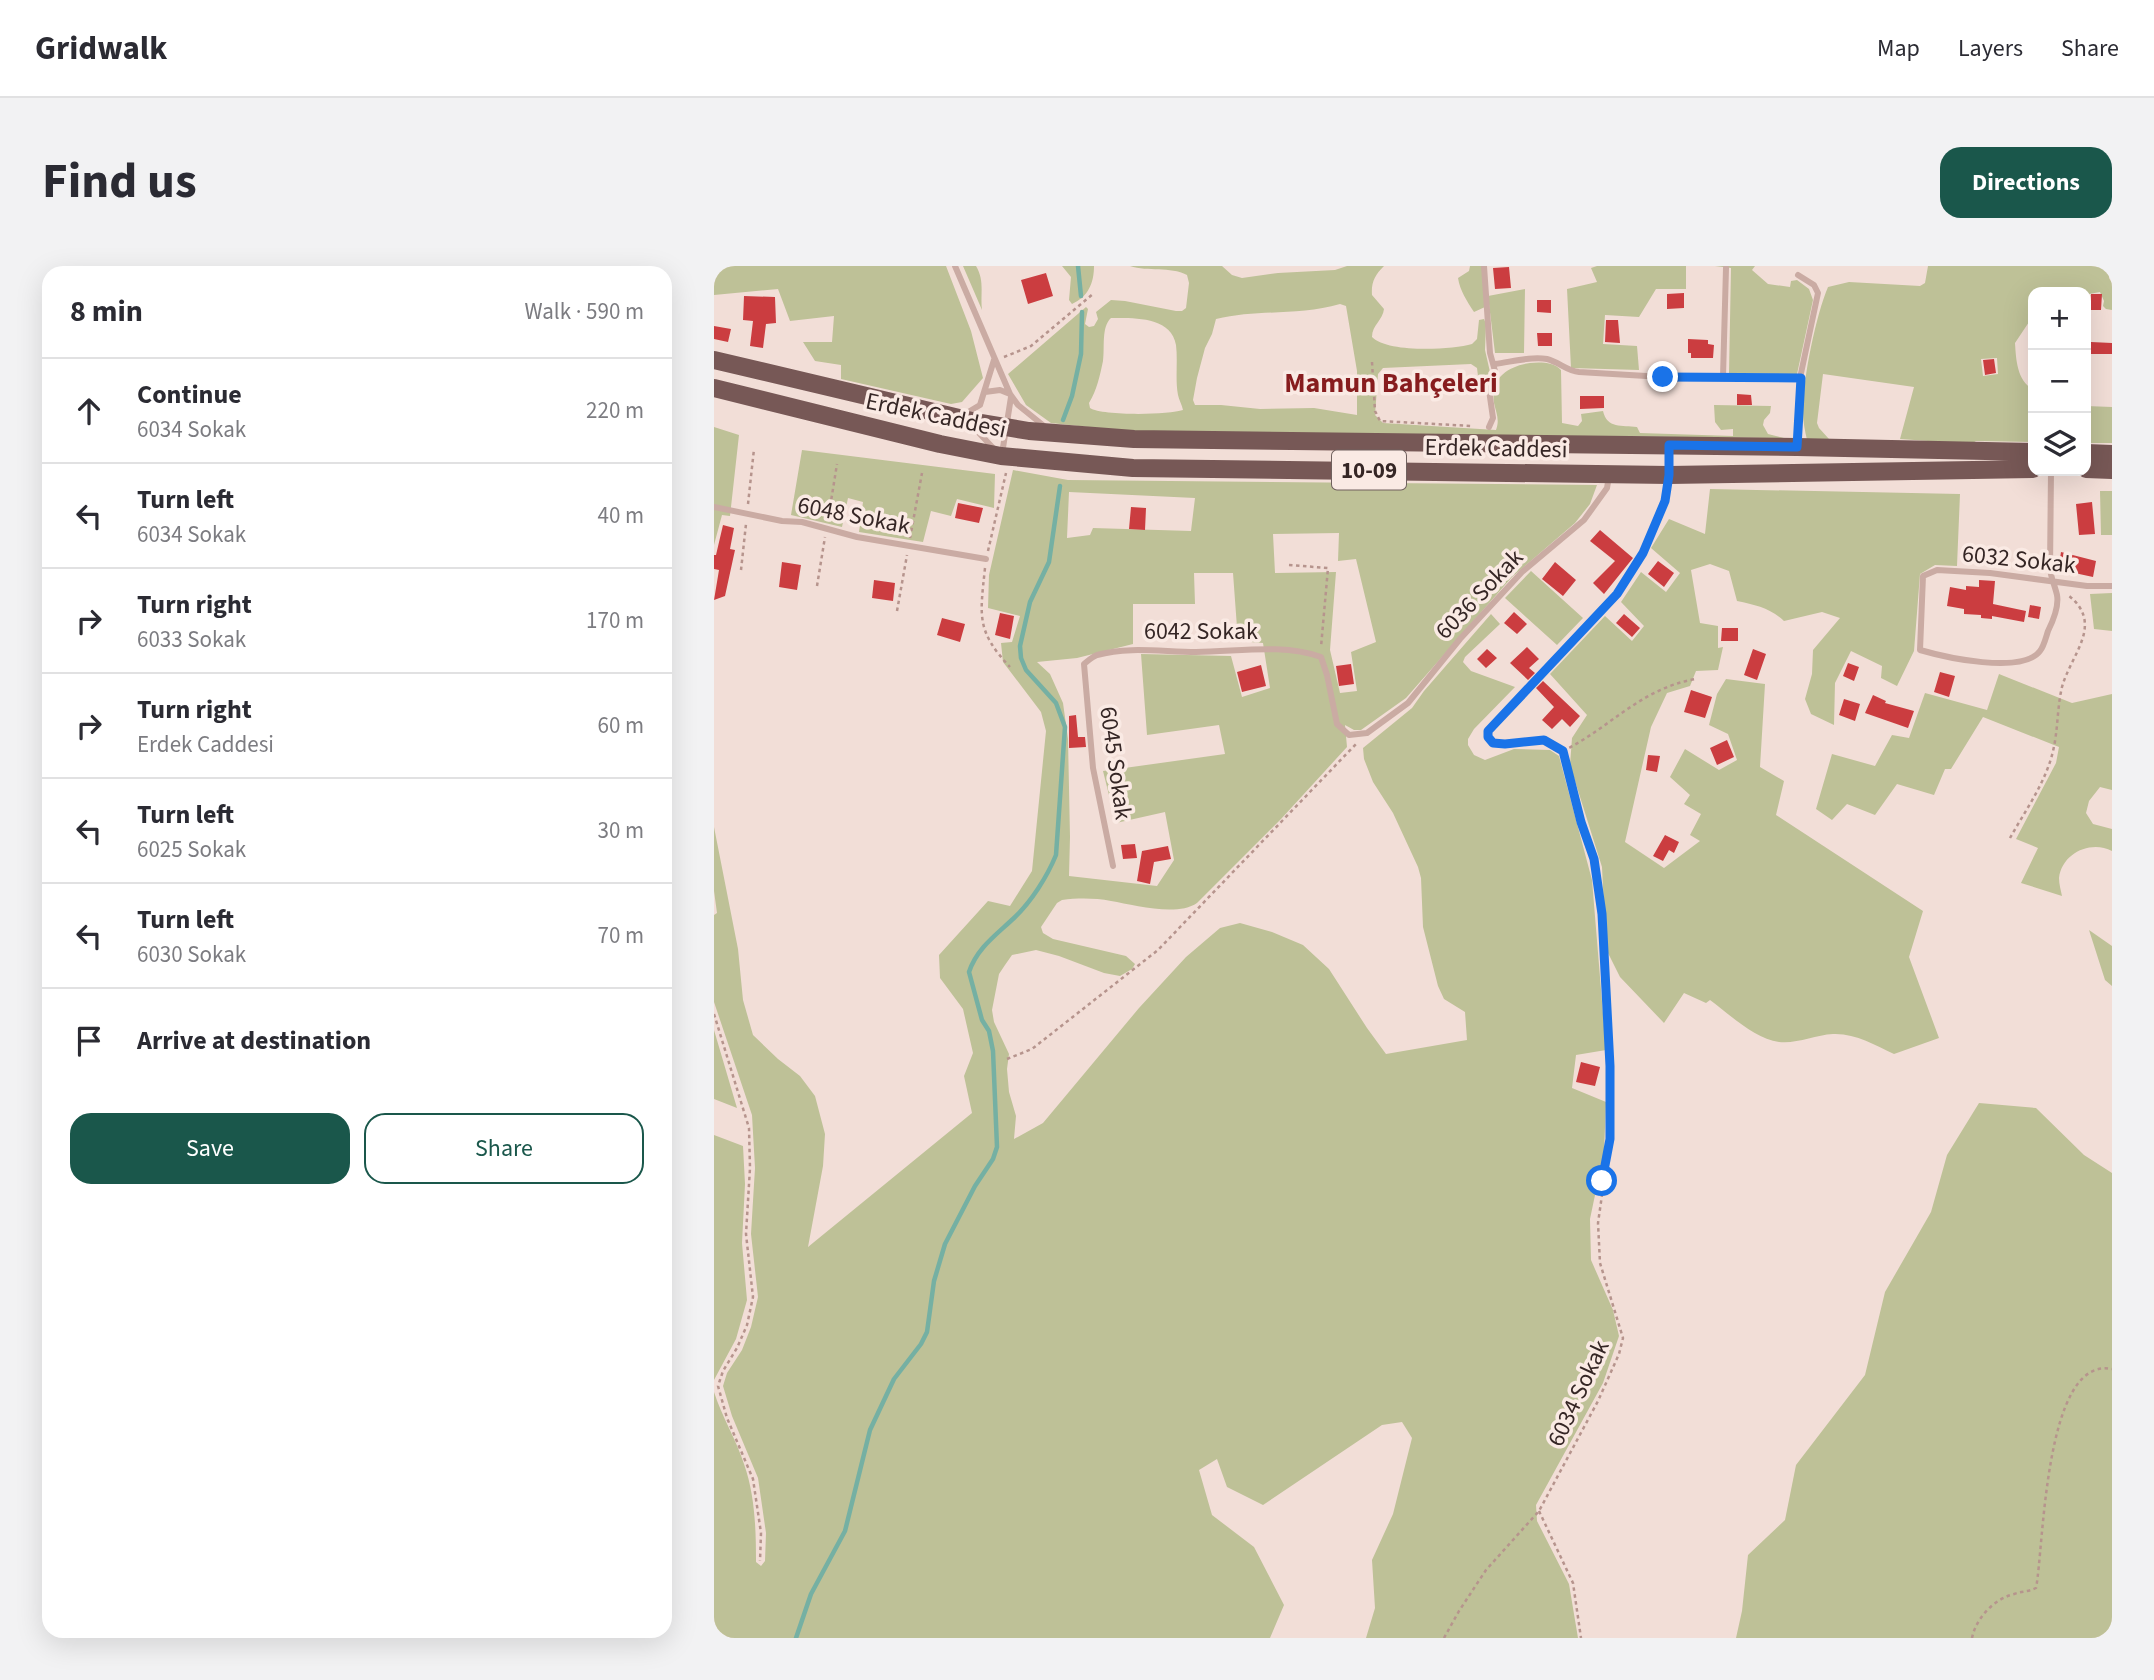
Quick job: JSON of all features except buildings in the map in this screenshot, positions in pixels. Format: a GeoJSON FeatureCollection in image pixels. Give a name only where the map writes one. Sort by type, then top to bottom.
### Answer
{"type":"FeatureCollection","features":[{"type":"Feature","properties":{"kind":"main road","name":"Erdek Caddesi"},"geometry":{"type":"LineString","coordinates":[[714,360],[956,417],[978,414],[1006,427],[1054,434],[1134,439],[2028,452]]}},
{"type":"Feature","properties":{"kind":"main road","name":"Erdek Caddesi"},"geometry":{"type":"LineString","coordinates":[[714,388],[940,444],[1001,456],[1133,468],[1669,475],[2028,469]]}},
{"type":"Feature","properties":{"kind":"main road"},"geometry":{"type":"LineString","coordinates":[[2091,453],[2112,454]]}},
{"type":"Feature","properties":{"kind":"main road"},"geometry":{"type":"LineString","coordinates":[[2091,469],[2112,470]]}},
{"type":"Feature","properties":{"kind":"lane"},"geometry":{"type":"LineString","coordinates":[[955,266],[1010,396],[1001,456]]}},
{"type":"Feature","properties":{"kind":"lane"},"geometry":{"type":"LineString","coordinates":[[1484,266],[1490,353],[1495,364],[1489,396],[1493,418],[1489,427]]}},
{"type":"Feature","properties":{"kind":"lane"},"geometry":{"type":"LineString","coordinates":[[1723,377],[1726,268]]}},
{"type":"Feature","properties":{"kind":"lane"},"geometry":{"type":"LineString","coordinates":[[1797,447],[1801,378],[1818,293],[1814,285],[1798,275]]}},
{"type":"Feature","properties":{"kind":"lane"},"geometry":{"type":"LineString","coordinates":[[1495,364],[1538,358],[1548,359],[1572,372],[1663,377],[1801,378]]}},
{"type":"Feature","properties":{"kind":"lane"},"geometry":{"type":"LineString","coordinates":[[994,360],[978,414],[979,433],[1001,456]]}},
{"type":"Feature","properties":{"kind":"lane"},"geometry":{"type":"LineString","coordinates":[[985,391],[1000,390],[1010,396],[1054,434]]}},
{"type":"Feature","properties":{"kind":"lane"},"geometry":{"type":"LineString","coordinates":[[1488,731],[1617,594],[1643,553],[1665,501],[1669,475],[1669,445]]}},
{"type":"Feature","properties":{"kind":"lane","name":"6036 Sokak"},"geometry":{"type":"LineString","coordinates":[[1367,733],[1408,703],[1460,639],[1522,572],[1584,520],[1607,488],[1610,474]]}},
{"type":"Feature","properties":{"kind":"lane"},"geometry":{"type":"LineString","coordinates":[[2050,476],[2052,581]]}},
{"type":"Feature","properties":{"kind":"lane","name":"6048 Sokak"},"geometry":{"type":"LineString","coordinates":[[714,507],[782,521],[802,522],[857,537],[986,559]]}},
{"type":"Feature","properties":{"kind":"lane","name":"6032 Sokak"},"geometry":{"type":"LineString","coordinates":[[2052,581],[2057,597],[2053,621],[2040,652],[2030,659],[2012,663],[1967,660],[1920,650],[1923,576],[1937,570],[1990,573],[2052,581],[2087,586],[2112,586]]}},
{"type":"Feature","properties":{"kind":"lane","name":"6042 Sokak"},"geometry":{"type":"LineString","coordinates":[[1084,664],[1100,654],[1135,650],[1195,652],[1288,649],[1321,657]]}},
{"type":"Feature","properties":{"kind":"lane"},"geometry":{"type":"LineString","coordinates":[[1321,657],[1337,724],[1349,735],[1367,733]]}},
{"type":"Feature","properties":{"kind":"lane","name":"6045 Sokak"},"geometry":{"type":"LineString","coordinates":[[1084,664],[1093,768],[1113,866]]}},
{"type":"Feature","properties":{"kind":"path"},"geometry":{"type":"LineString","coordinates":[[994,360],[1031,346],[1094,293]]}},
{"type":"Feature","properties":{"kind":"path"},"geometry":{"type":"LineString","coordinates":[[1372,362],[1375,411],[1380,421],[1489,427]]}},
{"type":"Feature","properties":{"kind":"path"},"geometry":{"type":"LineString","coordinates":[[1289,565],[1328,568],[1321,657]]}},
{"type":"Feature","properties":{"kind":"path"},"geometry":{"type":"LineString","coordinates":[[2010,838],[2051,760],[2062,689],[2074,656],[2084,641],[2083,614],[2075,600],[2052,581]]}},
{"type":"Feature","properties":{"kind":"path"},"geometry":{"type":"LineString","coordinates":[[1488,731],[1488,737],[1493,743],[1544,740],[1563,751],[1583,741],[1619,713],[1651,693],[1675,682],[1696,679]]}},
{"type":"Feature","properties":{"kind":"path"},"geometry":{"type":"LineString","coordinates":[[1007,1059],[1032,1049],[1158,950],[1367,733]]}},
{"type":"Feature","properties":{"kind":"path","name":"6034 Sokak"},"geometry":{"type":"LineString","coordinates":[[1444,1638],[1486,1570],[1539,1511],[1598,1401],[1619,1354],[1623,1338],[1620,1321],[1600,1263],[1598,1223],[1610,1139],[1610,1066],[1602,914],[1594,859],[1581,822],[1563,751]]}},
{"type":"Feature","properties":{"kind":"path"},"geometry":{"type":"LineString","coordinates":[[714,1014],[749,1128],[750,1168],[746,1234],[752,1297],[747,1325],[718,1386],[727,1418],[753,1479],[761,1533],[760,1561]]}},
{"type":"Feature","properties":{"kind":"path"},"geometry":{"type":"LineString","coordinates":[[1972,1638],[1981,1617],[1999,1599],[2036,1588],[2041,1521],[2059,1421],[2071,1394],[2085,1377],[2102,1368],[2112,1369]]}},
{"type":"Feature","properties":{"kind":"path"},"geometry":{"type":"LineString","coordinates":[[1539,1511],[1573,1583],[1581,1638]]}},
{"type":"Feature","properties":{"kind":"green space"},"geometry":{"type":"Polygon","coordinates":[[[714,266],[946,266],[971,331],[983,378],[962,402],[951,404],[841,379],[841,365],[815,361],[803,342],[832,342],[834,316],[790,321],[778,289],[714,295],[714,266]]]}},
{"type":"Feature","properties":{"kind":"green space"},"geometry":{"type":"Polygon","coordinates":[[[963,266],[976,266],[979,272],[982,310],[963,266]]]}},
{"type":"Feature","properties":{"kind":"green space"},"geometry":{"type":"Polygon","coordinates":[[[1062,266],[1094,266],[1089,289],[1082,298],[1072,304],[1069,300],[1071,277],[1062,266]]]}},
{"type":"Feature","properties":{"kind":"green space"},"geometry":{"type":"Polygon","coordinates":[[[1130,266],[1222,266],[1232,275],[1242,278],[1335,270],[1347,266],[1384,266],[1372,286],[1372,295],[1384,309],[1372,337],[1391,346],[1435,349],[1472,344],[1477,339],[1479,320],[1484,319],[1485,350],[1490,372],[1487,381],[1479,384],[1477,368],[1471,364],[1383,368],[1378,374],[1375,415],[1383,423],[1496,430],[1498,419],[1493,394],[1498,380],[1515,367],[1542,363],[1555,365],[1561,370],[1562,423],[1578,426],[1582,421],[1581,414],[1603,411],[1608,421],[1621,426],[1637,427],[1640,433],[1733,436],[1733,429],[1721,430],[1715,422],[1714,405],[1771,406],[1763,425],[1768,434],[1784,438],[1134,432],[1051,423],[1026,405],[1008,374],[1086,307],[1088,309],[1085,324],[1089,327],[1094,326],[1098,319],[1096,312],[1111,300],[1176,311],[1186,308],[1189,283],[1187,275],[1130,266]],[[1340,304],[1309,310],[1216,319],[1197,378],[1193,400],[1195,405],[1260,409],[1314,408],[1357,415],[1357,371],[1346,306],[1340,304]],[[1111,318],[1106,327],[1103,361],[1089,403],[1090,408],[1136,414],[1183,410],[1178,397],[1177,351],[1173,336],[1167,329],[1150,321],[1111,318]]]}},
{"type":"Feature","properties":{"kind":"green space"},"geometry":{"type":"Polygon","coordinates":[[[1470,266],[1482,266],[1485,307],[1474,312],[1462,292],[1458,278],[1469,271],[1470,266]]]}},
{"type":"Feature","properties":{"kind":"green space"},"geometry":{"type":"Polygon","coordinates":[[[1686,266],[1686,289],[1656,289],[1639,317],[1605,315],[1603,344],[1637,346],[1639,370],[1571,368],[1567,289],[1597,282],[1591,268],[1686,266]]]}},
{"type":"Feature","properties":{"kind":"green space"},"geometry":{"type":"Polygon","coordinates":[[[1715,266],[1755,266],[1752,270],[1768,284],[1790,287],[1791,281],[1797,280],[1809,289],[1813,300],[1797,374],[1729,373],[1731,268],[1715,266]]]}},
{"type":"Feature","properties":{"kind":"green space"},"geometry":{"type":"Polygon","coordinates":[[[1928,266],[2112,266],[2109,278],[2112,283],[2112,310],[2103,306],[2100,292],[2091,294],[2091,287],[2028,287],[2028,324],[2015,343],[2021,375],[2028,385],[2028,442],[1976,441],[1971,444],[1900,439],[1914,387],[1823,374],[1817,423],[1829,439],[1807,440],[1803,400],[1807,367],[1828,287],[1849,282],[1920,286],[1925,283],[1928,266]],[[1997,358],[1981,359],[1983,376],[1998,374],[1997,358]]]}},
{"type":"Feature","properties":{"kind":"green space"},"geometry":{"type":"Polygon","coordinates":[[[1525,289],[1524,353],[1495,353],[1488,296],[1525,289]]]}},
{"type":"Feature","properties":{"kind":"green space"},"geometry":{"type":"Polygon","coordinates":[[[2091,406],[2112,407],[2112,443],[2091,443],[2091,406]]]}},
{"type":"Feature","properties":{"kind":"green space"},"geometry":{"type":"Polygon","coordinates":[[[714,427],[739,435],[730,516],[722,515],[714,545],[714,427]]]}},
{"type":"Feature","properties":{"kind":"green space"},"geometry":{"type":"Polygon","coordinates":[[[802,450],[995,474],[994,508],[957,499],[951,516],[931,511],[923,542],[859,532],[863,502],[848,498],[842,527],[791,515],[802,450]]]}},
{"type":"Feature","properties":{"kind":"green space"},"geometry":{"type":"Polygon","coordinates":[[[1013,470],[1068,480],[1597,485],[1590,504],[1575,523],[1512,577],[1406,698],[1361,730],[1345,725],[1347,747],[1281,819],[1197,903],[1167,910],[1099,899],[1062,900],[1057,903],[1041,927],[1043,933],[1053,939],[1126,956],[1135,964],[1132,969],[1120,976],[1036,950],[1012,955],[999,974],[992,1010],[994,1022],[1009,1054],[1009,1092],[1016,1116],[1014,1139],[1043,1123],[1139,1008],[1186,957],[1220,928],[1240,923],[1303,945],[1329,969],[1386,1054],[1467,1040],[1465,1012],[1444,999],[1438,986],[1423,927],[1418,867],[1393,813],[1373,782],[1364,759],[1363,748],[1412,708],[1491,614],[1500,624],[1463,662],[1471,671],[1515,687],[1474,729],[1468,739],[1468,745],[1474,755],[1485,760],[1514,749],[1550,750],[1559,756],[1592,880],[1606,1050],[1576,1055],[1572,1088],[1606,1102],[1604,1152],[1590,1219],[1591,1260],[1613,1310],[1619,1336],[1603,1383],[1536,1505],[1537,1521],[1569,1584],[1578,1638],[1366,1638],[1375,1608],[1372,1560],[1393,1514],[1412,1438],[1402,1422],[1382,1425],[1263,1505],[1227,1487],[1217,1459],[1199,1470],[1212,1515],[1254,1547],[1284,1605],[1270,1638],[714,1638],[714,1392],[748,1476],[754,1512],[756,1562],[761,1566],[765,1561],[766,1533],[758,1478],[732,1416],[723,1386],[727,1373],[742,1350],[758,1297],[751,1234],[755,1168],[752,1115],[714,1002],[714,915],[717,913],[714,891],[714,827],[738,949],[743,1000],[753,1035],[800,1076],[815,1096],[825,1134],[823,1166],[808,1247],[972,1113],[964,1076],[973,1053],[963,1009],[940,978],[939,955],[988,901],[1010,906],[1032,871],[1046,731],[1041,712],[1003,662],[1001,643],[1012,642],[1020,616],[988,608],[989,575],[1013,470]],[[1069,492],[1067,538],[1090,535],[1093,528],[1191,531],[1195,498],[1069,492]],[[1339,533],[1273,534],[1275,573],[1336,572],[1330,650],[1340,693],[1357,691],[1351,652],[1376,642],[1356,559],[1338,561],[1339,533]],[[1194,573],[1195,604],[1133,604],[1133,644],[1077,658],[1037,662],[1050,674],[1063,703],[1068,739],[1069,876],[1157,886],[1174,860],[1165,812],[1116,823],[1103,771],[1225,754],[1219,725],[1147,735],[1141,654],[1231,656],[1242,697],[1270,688],[1263,643],[1238,641],[1233,573],[1194,573]]]}},
{"type":"Feature","properties":{"kind":"green space"},"geometry":{"type":"Polygon","coordinates":[[[1710,489],[1960,494],[1957,566],[1935,565],[1920,574],[1914,651],[1897,686],[1881,678],[1882,666],[1851,651],[1835,683],[1834,725],[1811,714],[1805,699],[1812,674],[1813,650],[1840,618],[1822,612],[1784,621],[1762,608],[1737,601],[1729,571],[1710,564],[1691,570],[1700,623],[1718,626],[1718,648],[1723,647],[1718,670],[1696,671],[1690,686],[1667,693],[1651,727],[1625,842],[1664,868],[1700,841],[1690,835],[1701,814],[1684,804],[1690,795],[1670,777],[1685,749],[1719,770],[1737,760],[1728,734],[1709,725],[1717,694],[1726,679],[1765,684],[1760,767],[1784,781],[1776,815],[1923,911],[1909,957],[1939,1038],[1894,1054],[1865,1040],[1841,1034],[1779,1042],[1752,1031],[1710,1000],[1706,1003],[1684,993],[1664,1023],[1620,977],[1606,949],[1602,867],[1570,765],[1572,738],[1587,715],[1550,674],[1605,616],[1632,641],[1644,626],[1621,602],[1641,572],[1666,592],[1680,573],[1651,548],[1669,519],[1705,534],[1710,489]]]}},
{"type":"Feature","properties":{"kind":"green space"},"geometry":{"type":"Polygon","coordinates":[[[2100,491],[2112,491],[2112,535],[2101,535],[2100,491]]]}},
{"type":"Feature","properties":{"kind":"green space"},"geometry":{"type":"Polygon","coordinates":[[[1531,571],[1583,618],[1557,645],[1505,598],[1531,571]]]}},
{"type":"Feature","properties":{"kind":"green space"},"geometry":{"type":"Polygon","coordinates":[[[2112,593],[2112,631],[2094,629],[2090,594],[2112,593]]]}},
{"type":"Feature","properties":{"kind":"green space"},"geometry":{"type":"Polygon","coordinates":[[[1999,674],[2072,703],[2112,694],[2112,790],[2100,787],[2089,801],[2086,813],[2093,824],[2112,829],[2112,851],[2087,848],[2072,856],[2061,869],[2059,878],[2062,896],[2021,883],[2038,848],[2016,839],[2056,763],[2059,747],[1983,717],[1951,769],[1945,769],[1934,795],[1897,784],[1875,815],[1847,804],[1832,820],[1816,809],[1832,754],[1875,766],[1892,735],[1909,738],[1925,693],[1987,710],[1999,674]]]}},
{"type":"Feature","properties":{"kind":"green space"},"geometry":{"type":"Polygon","coordinates":[[[2089,930],[2112,946],[2112,986],[2105,980],[2089,930]]]}},
{"type":"Feature","properties":{"kind":"green space"},"geometry":{"type":"Polygon","coordinates":[[[714,1030],[737,1108],[714,1099],[714,1030]]]}},
{"type":"Feature","properties":{"kind":"green space"},"geometry":{"type":"Polygon","coordinates":[[[1979,1103],[2036,1108],[2084,1155],[2112,1173],[2112,1638],[1736,1638],[1748,1555],[1785,1520],[1796,1465],[1865,1375],[1885,1292],[1931,1212],[1947,1155],[1979,1103]]]}},
{"type":"Feature","properties":{"kind":"green space"},"geometry":{"type":"Polygon","coordinates":[[[714,1135],[743,1146],[745,1184],[742,1243],[747,1300],[736,1339],[714,1380],[714,1135]]]}},
{"type":"Feature","properties":{"kind":"waterway"},"geometry":{"type":"LineString","coordinates":[[1078,266],[1081,296]]}},
{"type":"Feature","properties":{"kind":"waterway"},"geometry":{"type":"LineString","coordinates":[[1063,420],[1072,396],[1081,354],[1082,312]]}},
{"type":"Feature","properties":{"kind":"waterway"},"geometry":{"type":"LineString","coordinates":[[796,1638],[811,1594],[845,1531],[870,1430],[894,1379],[927,1332],[934,1281],[945,1244],[975,1186],[993,1159],[997,1147],[993,1051],[969,972],[982,949],[1032,897],[1056,855],[1065,727],[1056,703],[1026,670],[1020,646],[1030,602],[1049,562],[1060,486]]}},
{"type":"Feature","properties":{"kind":"district","name":"Mamun Bahçeleri"},"geometry":{"type":"Point","coordinates":[1391,382]}},
{"type":"Feature","properties":{"kind":"route"},"geometry":{"type":"LineString","coordinates":[[1602,1181],[1610,1139],[1610,1066],[1602,914],[1594,859],[1581,822],[1563,751],[1544,740],[1493,743],[1488,737],[1488,731],[1617,594],[1643,553],[1665,501],[1669,475],[1669,445],[1797,447],[1801,378],[1663,377]]}}]}
